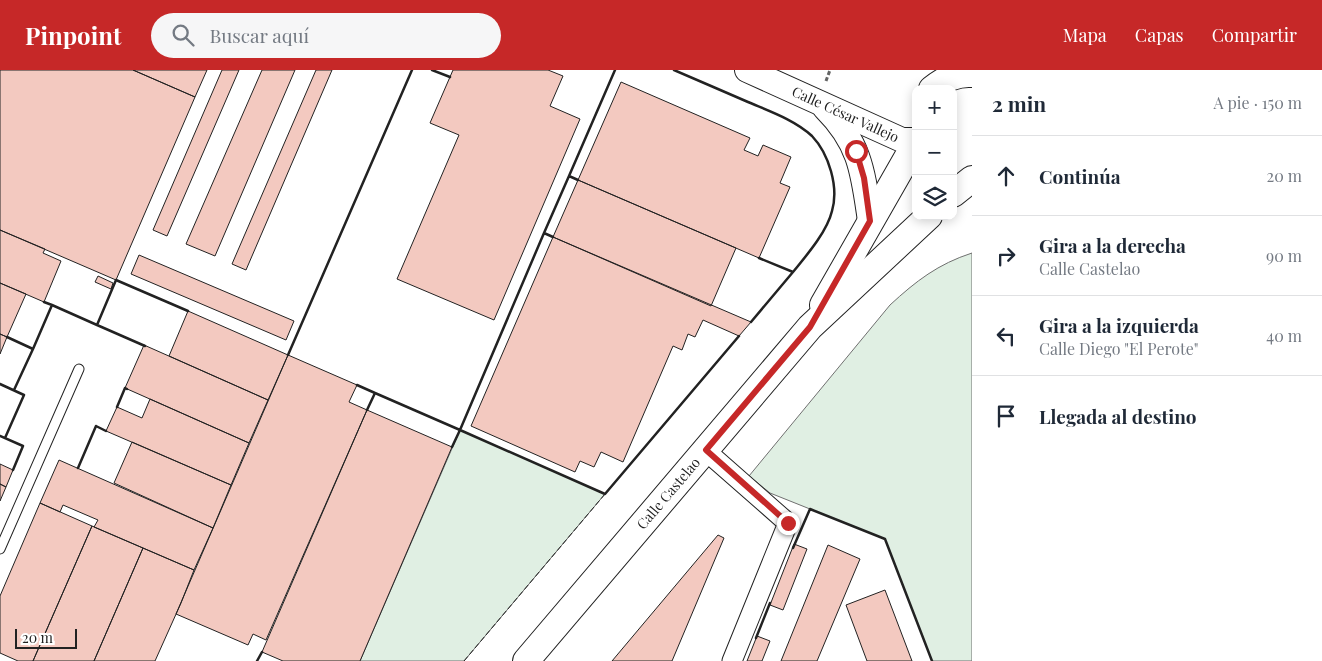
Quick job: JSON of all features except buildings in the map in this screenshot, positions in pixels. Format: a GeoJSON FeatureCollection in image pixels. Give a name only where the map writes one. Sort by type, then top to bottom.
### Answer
{"type":"FeatureCollection","features":[{"type":"Feature","properties":{"kind":"main road"},"geometry":{"type":"LineString","coordinates":[[943,80],[956,75],[972,74]]}},
{"type":"Feature","properties":{"kind":"main road","name":"Calle Castelao"},"geometry":{"type":"LineString","coordinates":[[810,327],[870,221],[907,158],[912,153]]}},
{"type":"Feature","properties":{"kind":"main road"},"geometry":{"type":"LineString","coordinates":[[957,176],[972,178]]}},
{"type":"Feature","properties":{"kind":"main road"},"geometry":{"type":"LineString","coordinates":[[957,191],[972,178]]}},
{"type":"Feature","properties":{"kind":"main road","name":"Calle Castelao"},"geometry":{"type":"LineString","coordinates":[[526,661],[810,327],[926,220]]}},
{"type":"Feature","properties":{"kind":"street","name":"Calle César Vallejo"},"geometry":{"type":"LineString","coordinates":[[747,70],[902,140],[912,140]]}},
{"type":"Feature","properties":{"kind":"street"},"geometry":{"type":"LineString","coordinates":[[818,102],[840,124],[856,151],[864,178],[870,221]]}},
{"type":"Feature","properties":{"kind":"street"},"geometry":{"type":"LineString","coordinates":[[706,450],[788,523],[732,661]]}},
{"type":"Feature","properties":{"kind":"lane"},"geometry":{"type":"LineString","coordinates":[[0,549],[79,369]]}},
{"type":"Feature","properties":{"kind":"green space"},"geometry":{"type":"Polygon","coordinates":[[[972,253],[972,661],[932,661],[885,539],[770,493],[749,476],[890,305],[928,274],[948,262],[972,253]]]}},
{"type":"Feature","properties":{"kind":"green space"},"geometry":{"type":"Polygon","coordinates":[[[460,430],[605,494],[464,661],[360,661],[460,430]]]}},
{"type":"Feature","properties":{"kind":"fence"},"geometry":{"type":"LineString","coordinates":[[464,661],[605,494]]}},
{"type":"Feature","properties":{"kind":"wall"},"geometry":{"type":"LineString","coordinates":[[288,355],[412,70]]}},
{"type":"Feature","properties":{"kind":"wall"},"geometry":{"type":"LineString","coordinates":[[432,70],[450,77]]}},
{"type":"Feature","properties":{"kind":"wall"},"geometry":{"type":"LineString","coordinates":[[578,180],[569,176],[615,70]]}},
{"type":"Feature","properties":{"kind":"wall"},"geometry":{"type":"LineString","coordinates":[[674,70],[773,112],[805,130],[818,143],[831,171],[834,202],[826,227],[793,272]]}},
{"type":"Feature","properties":{"kind":"wall"},"geometry":{"type":"LineString","coordinates":[[553,237],[544,233],[569,176]]}},
{"type":"Feature","properties":{"kind":"wall"},"geometry":{"type":"LineString","coordinates":[[544,233],[460,430],[605,494],[739,336]]}},
{"type":"Feature","properties":{"kind":"wall"},"geometry":{"type":"LineString","coordinates":[[751,322],[793,272],[759,258]]}},
{"type":"Feature","properties":{"kind":"wall"},"geometry":{"type":"LineString","coordinates":[[52,305],[97,325],[116,280],[188,311]]}},
{"type":"Feature","properties":{"kind":"wall"},"geometry":{"type":"LineString","coordinates":[[33,349],[52,305],[44,302]]}},
{"type":"Feature","properties":{"kind":"wall"},"geometry":{"type":"LineString","coordinates":[[97,325],[145,346]]}},
{"type":"Feature","properties":{"kind":"wall"},"geometry":{"type":"LineString","coordinates":[[7,337],[33,349],[14,390]]}},
{"type":"Feature","properties":{"kind":"wall"},"geometry":{"type":"LineString","coordinates":[[0,384],[24,395],[5,438]]}},
{"type":"Feature","properties":{"kind":"wall"},"geometry":{"type":"LineString","coordinates":[[357,385],[375,393],[367,410]]}},
{"type":"Feature","properties":{"kind":"wall"},"geometry":{"type":"LineString","coordinates":[[117,407],[125,388],[127,389]]}},
{"type":"Feature","properties":{"kind":"wall"},"geometry":{"type":"LineString","coordinates":[[375,393],[460,430],[452,447]]}},
{"type":"Feature","properties":{"kind":"wall"},"geometry":{"type":"LineString","coordinates":[[78,468],[96,426],[106,431]]}},
{"type":"Feature","properties":{"kind":"wall"},"geometry":{"type":"LineString","coordinates":[[0,436],[23,446],[13,470]]}},
{"type":"Feature","properties":{"kind":"wall"},"geometry":{"type":"LineString","coordinates":[[793,548],[810,509],[885,539],[932,661]]}},
{"type":"Feature","properties":{"kind":"wall"},"geometry":{"type":"LineString","coordinates":[[756,638],[770,603]]}},
{"type":"Feature","properties":{"kind":"wall"},"geometry":{"type":"LineString","coordinates":[[257,661],[262,652]]}},
{"type":"Feature","properties":{"kind":"route"},"geometry":{"type":"LineString","coordinates":[[788,523],[706,450],[810,327],[870,221],[864,178],[856,151]]}}]}
